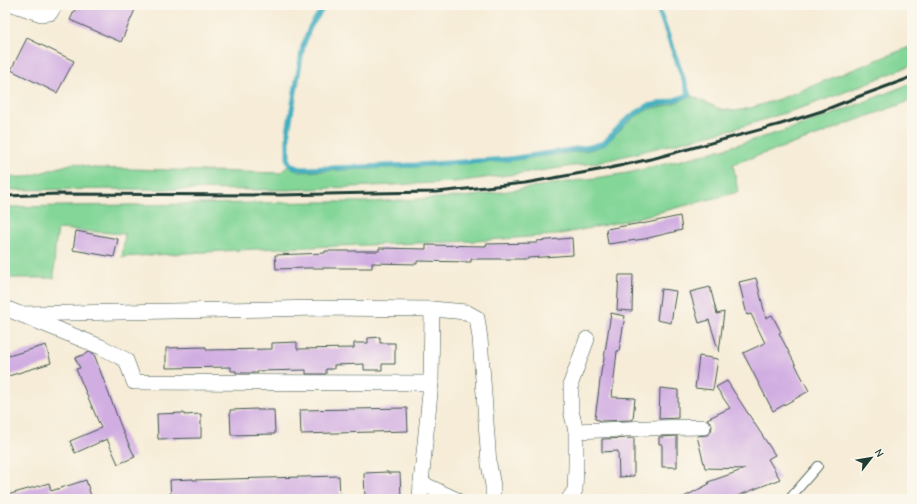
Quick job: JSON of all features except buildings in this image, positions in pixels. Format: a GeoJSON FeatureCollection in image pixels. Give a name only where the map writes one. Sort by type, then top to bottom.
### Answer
{"type":"FeatureCollection","features":[{"type":"Feature","properties":{"kind":"street"},"geometry":{"type":"LineString","coordinates":[[15,5],[41,14],[50,13],[55,5]]}},
{"type":"Feature","properties":{"kind":"street"},"geometry":{"type":"LineString","coordinates":[[5,308],[102,347],[126,360],[134,382],[431,383]]}},
{"type":"Feature","properties":{"kind":"street"},"geometry":{"type":"LineString","coordinates":[[20,314],[319,308],[432,309],[466,312],[477,318],[480,338],[493,499]]}},
{"type":"Feature","properties":{"kind":"street"},"geometry":{"type":"LineString","coordinates":[[420,499],[431,383],[432,309]]}},
{"type":"Feature","properties":{"kind":"street"},"geometry":{"type":"LineString","coordinates":[[569,499],[575,490],[576,466],[576,431],[571,411],[570,383],[587,339]]}},
{"type":"Feature","properties":{"kind":"street"},"geometry":{"type":"LineString","coordinates":[[576,431],[703,427]]}},
{"type":"Feature","properties":{"kind":"street"},"geometry":{"type":"LineString","coordinates":[[421,483],[455,499]]}},
{"type":"Feature","properties":{"kind":"lane"},"geometry":{"type":"LineString","coordinates":[[792,499],[792,497],[818,466]]}},
{"type":"Feature","properties":{"kind":"green space"},"geometry":{"type":"Polygon","coordinates":[[[912,46],[912,65],[845,92],[810,105],[737,128],[600,162],[454,182],[288,190],[5,190],[5,177],[26,177],[74,163],[93,168],[280,173],[288,166],[300,172],[416,167],[509,161],[590,150],[605,145],[626,124],[649,109],[669,105],[692,96],[720,109],[735,111],[751,108],[782,98],[912,46]]]}},
{"type":"Feature","properties":{"kind":"green space"},"geometry":{"type":"Polygon","coordinates":[[[912,83],[912,100],[819,135],[733,164],[738,192],[625,221],[556,235],[475,241],[255,249],[122,257],[125,234],[58,229],[55,247],[54,278],[5,278],[5,207],[370,202],[474,196],[628,173],[706,154],[831,115],[912,83]]]}},
{"type":"Feature","properties":{"kind":"waterway"},"geometry":{"type":"LineString","coordinates":[[325,5],[310,27],[303,46],[288,132],[288,160],[290,165],[301,169],[416,165],[509,159],[590,147],[604,143],[624,122],[648,106],[668,102],[689,95],[657,5]]}},
{"type":"Feature","properties":{"kind":"railway"},"geometry":{"type":"LineString","coordinates":[[5,196],[59,194],[281,195],[437,192],[525,183],[610,168],[655,158],[781,124],[822,111],[912,76]]}}]}
